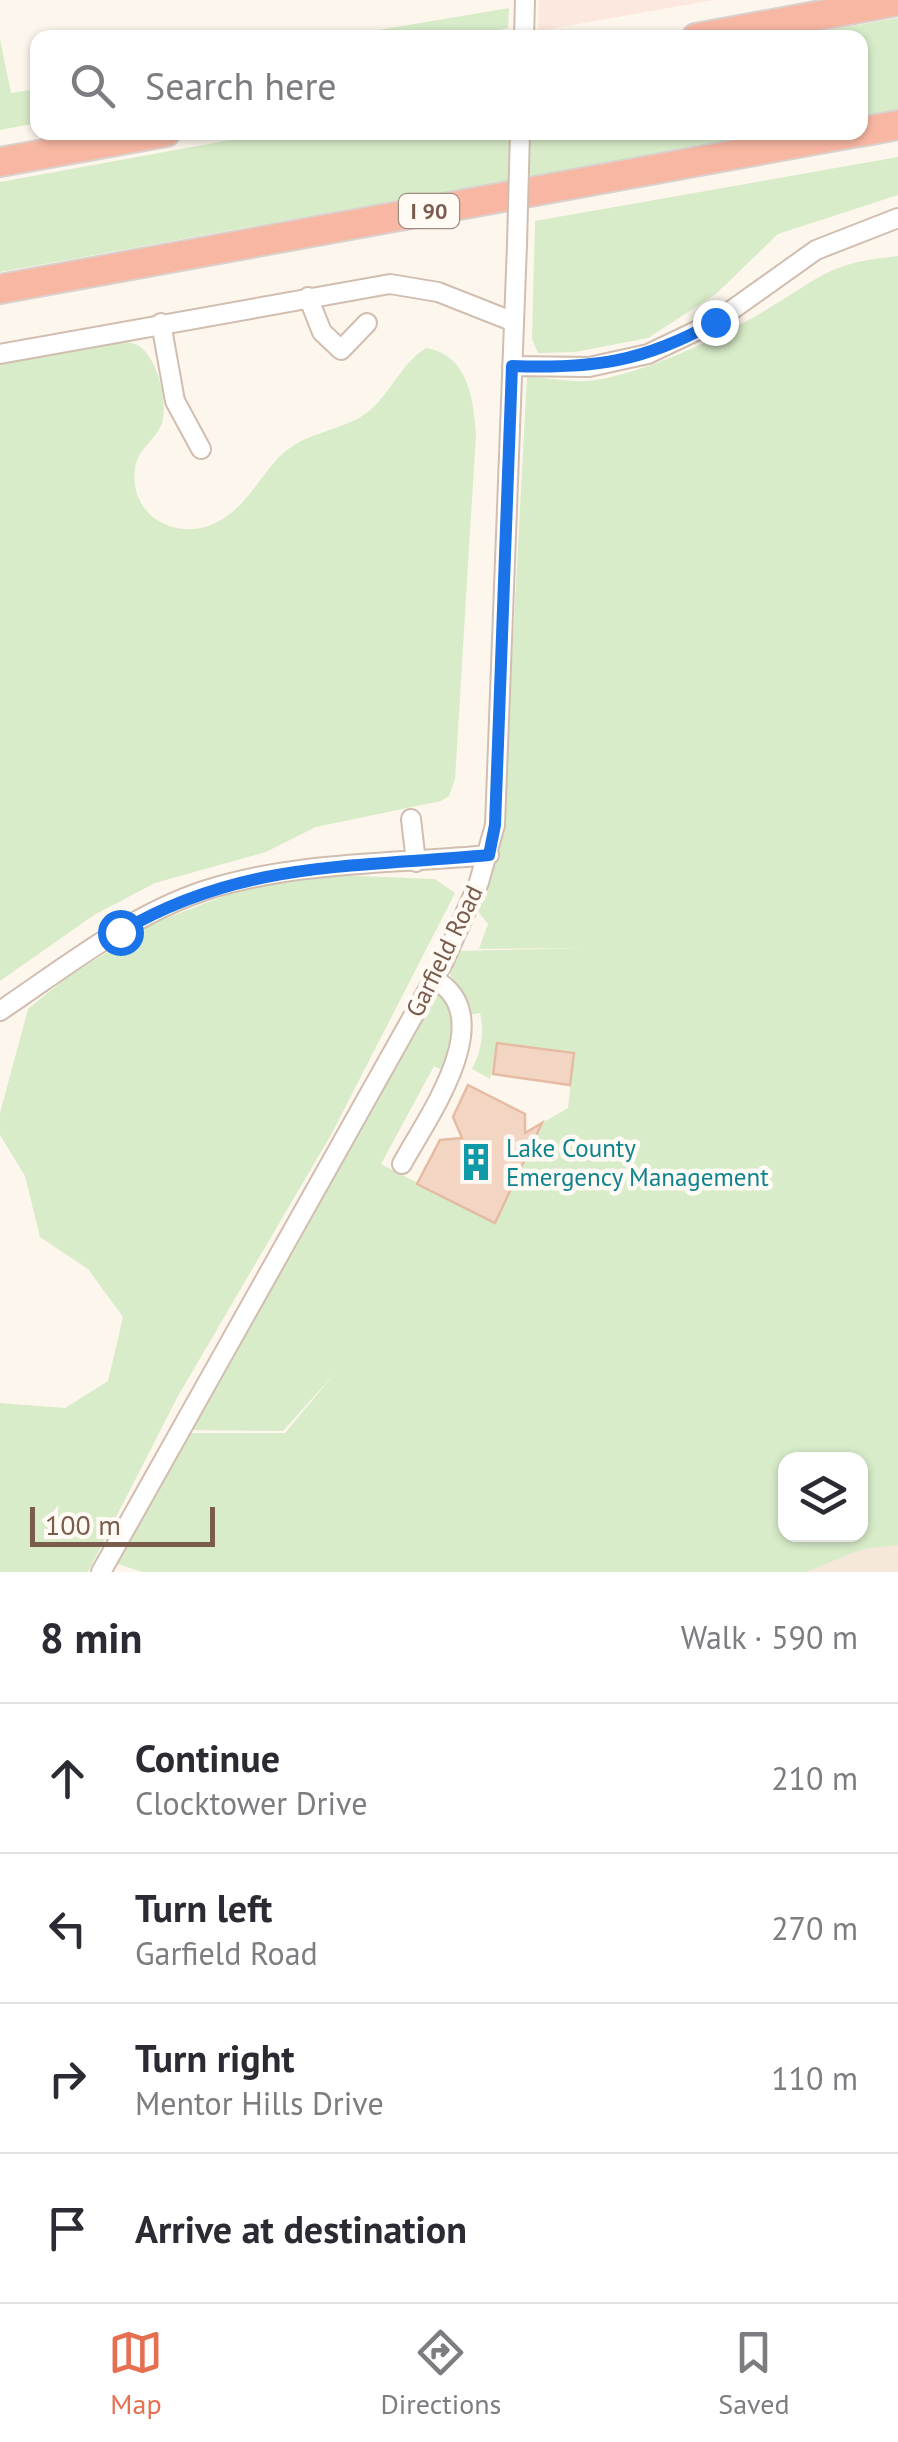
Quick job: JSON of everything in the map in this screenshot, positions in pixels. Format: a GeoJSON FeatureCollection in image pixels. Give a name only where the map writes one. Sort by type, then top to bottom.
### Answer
{"type":"FeatureCollection","features":[{"type":"Feature","properties":{"kind":"highway"},"geometry":{"type":"LineString","coordinates":[[740,30],[898,1]]}},
{"type":"Feature","properties":{"kind":"highway","name":"I 90"},"geometry":{"type":"LineString","coordinates":[[868,130],[898,125]]}},
{"type":"Feature","properties":{"kind":"highway"},"geometry":{"type":"LineString","coordinates":[[0,162],[122,140]]}},
{"type":"Feature","properties":{"kind":"highway","name":"I 90"},"geometry":{"type":"LineString","coordinates":[[0,289],[815,140]]}},
{"type":"Feature","properties":{"kind":"street"},"geometry":{"type":"LineString","coordinates":[[524,29],[525,0]]}},
{"type":"Feature","properties":{"kind":"street","name":"Garfield Road"},"geometry":{"type":"LineString","coordinates":[[101,1572],[434,979],[489,855],[495,825],[520,140]]}},
{"type":"Feature","properties":{"kind":"street"},"geometry":{"type":"LineString","coordinates":[[512,366],[590,367],[659,350],[715,322],[816,250],[898,218]]}},
{"type":"Feature","properties":{"kind":"street"},"geometry":{"type":"LineString","coordinates":[[0,354],[370,286],[410,286],[514,322]]}},
{"type":"Feature","properties":{"kind":"street"},"geometry":{"type":"LineString","coordinates":[[308,297],[322,332],[340,350],[367,324]]}},
{"type":"Feature","properties":{"kind":"street"},"geometry":{"type":"LineString","coordinates":[[160,324],[174,401],[201,448]]}},
{"type":"Feature","properties":{"kind":"street"},"geometry":{"type":"LineString","coordinates":[[412,819],[416,862]]}},
{"type":"Feature","properties":{"kind":"street"},"geometry":{"type":"LineString","coordinates":[[0,1010],[120,932],[200,892],[274,872],[489,855]]}},
{"type":"Feature","properties":{"kind":"street"},"geometry":{"type":"LineString","coordinates":[[402,1164],[454,1067],[461,1045],[458,1007],[448,988],[434,979]]}},
{"type":"Feature","properties":{"kind":"shaded area"},"geometry":{"type":"Polygon","coordinates":[[[539,0],[714,0],[544,30],[538,30],[539,0]]]}},
{"type":"Feature","properties":{"kind":"shaded area"},"geometry":{"type":"Polygon","coordinates":[[[898,1502],[898,1572],[613,1572],[778,1536],[778,1542],[868,1542],[868,1527],[898,1502]]]}},
{"type":"Feature","properties":{"kind":"green space"},"geometry":{"type":"Polygon","coordinates":[[[509,8],[508,28],[500,30],[379,30],[509,8]]]}},
{"type":"Feature","properties":{"kind":"green space"},"geometry":{"type":"Polygon","coordinates":[[[898,18],[898,109],[868,115],[868,30],[829,30],[898,18]]]}},
{"type":"Feature","properties":{"kind":"green space"},"geometry":{"type":"Polygon","coordinates":[[[0,39],[11,93],[30,90],[30,124],[0,130],[0,39]]]}},
{"type":"Feature","properties":{"kind":"green space"},"geometry":{"type":"Polygon","coordinates":[[[230,140],[731,140],[0,272],[0,182],[230,140]]]}},
{"type":"Feature","properties":{"kind":"green space"},"geometry":{"type":"Polygon","coordinates":[[[898,157],[898,195],[778,234],[716,294],[648,338],[575,352],[538,353],[532,339],[535,221],[898,157]]]}},
{"type":"Feature","properties":{"kind":"green space"},"geometry":{"type":"Polygon","coordinates":[[[898,256],[898,1545],[863,1549],[806,1572],[142,1572],[115,1563],[188,1433],[285,1433],[336,1372],[283,1431],[188,1430],[435,994],[444,995],[455,1024],[446,1072],[434,1066],[381,1164],[495,1223],[542,1123],[568,1108],[574,1053],[497,1043],[490,1079],[472,1069],[481,1042],[480,1013],[468,1015],[450,974],[456,951],[589,948],[479,949],[488,924],[476,909],[486,893],[503,830],[527,376],[588,381],[631,372],[727,332],[827,273],[898,256]]]}},
{"type":"Feature","properties":{"kind":"green space"},"geometry":{"type":"Polygon","coordinates":[[[117,341],[134,344],[146,352],[162,393],[162,423],[135,468],[138,497],[154,518],[179,528],[208,526],[230,514],[287,450],[369,411],[426,348],[440,352],[459,368],[470,392],[476,433],[455,779],[449,796],[441,801],[316,827],[266,852],[155,883],[94,915],[0,981],[0,361],[117,341]]]}},
{"type":"Feature","properties":{"kind":"green space"},"geometry":{"type":"Polygon","coordinates":[[[331,875],[435,879],[455,893],[332,1133],[178,1396],[88,1572],[0,1572],[0,1403],[65,1408],[108,1381],[123,1317],[88,1269],[40,1237],[25,1176],[0,1135],[0,1113],[28,1009],[67,977],[156,922],[261,882],[331,875]]]}},
{"type":"Feature","properties":{"kind":"building"},"geometry":{"type":"Polygon","coordinates":[[[497,1043],[574,1053],[570,1085],[493,1074],[497,1043]]]}},
{"type":"Feature","properties":{"kind":"building","name":"Lake County Emergency Management"},"geometry":{"type":"Polygon","coordinates":[[[468,1085],[525,1114],[525,1133],[542,1123],[495,1223],[417,1184],[440,1140],[462,1138],[453,1117],[468,1085]]]}},
{"type":"Feature","properties":{"kind":"place","name":"Lake County Emergency Management"},"geometry":{"type":"Point","coordinates":[476,1162]}},
{"type":"Feature","properties":{"kind":"route"},"geometry":{"type":"LineString","coordinates":[[120,932],[155,911],[200,892],[274,872],[489,855],[495,825],[512,366],[590,367],[627,360],[670,346],[715,322]]}}]}
